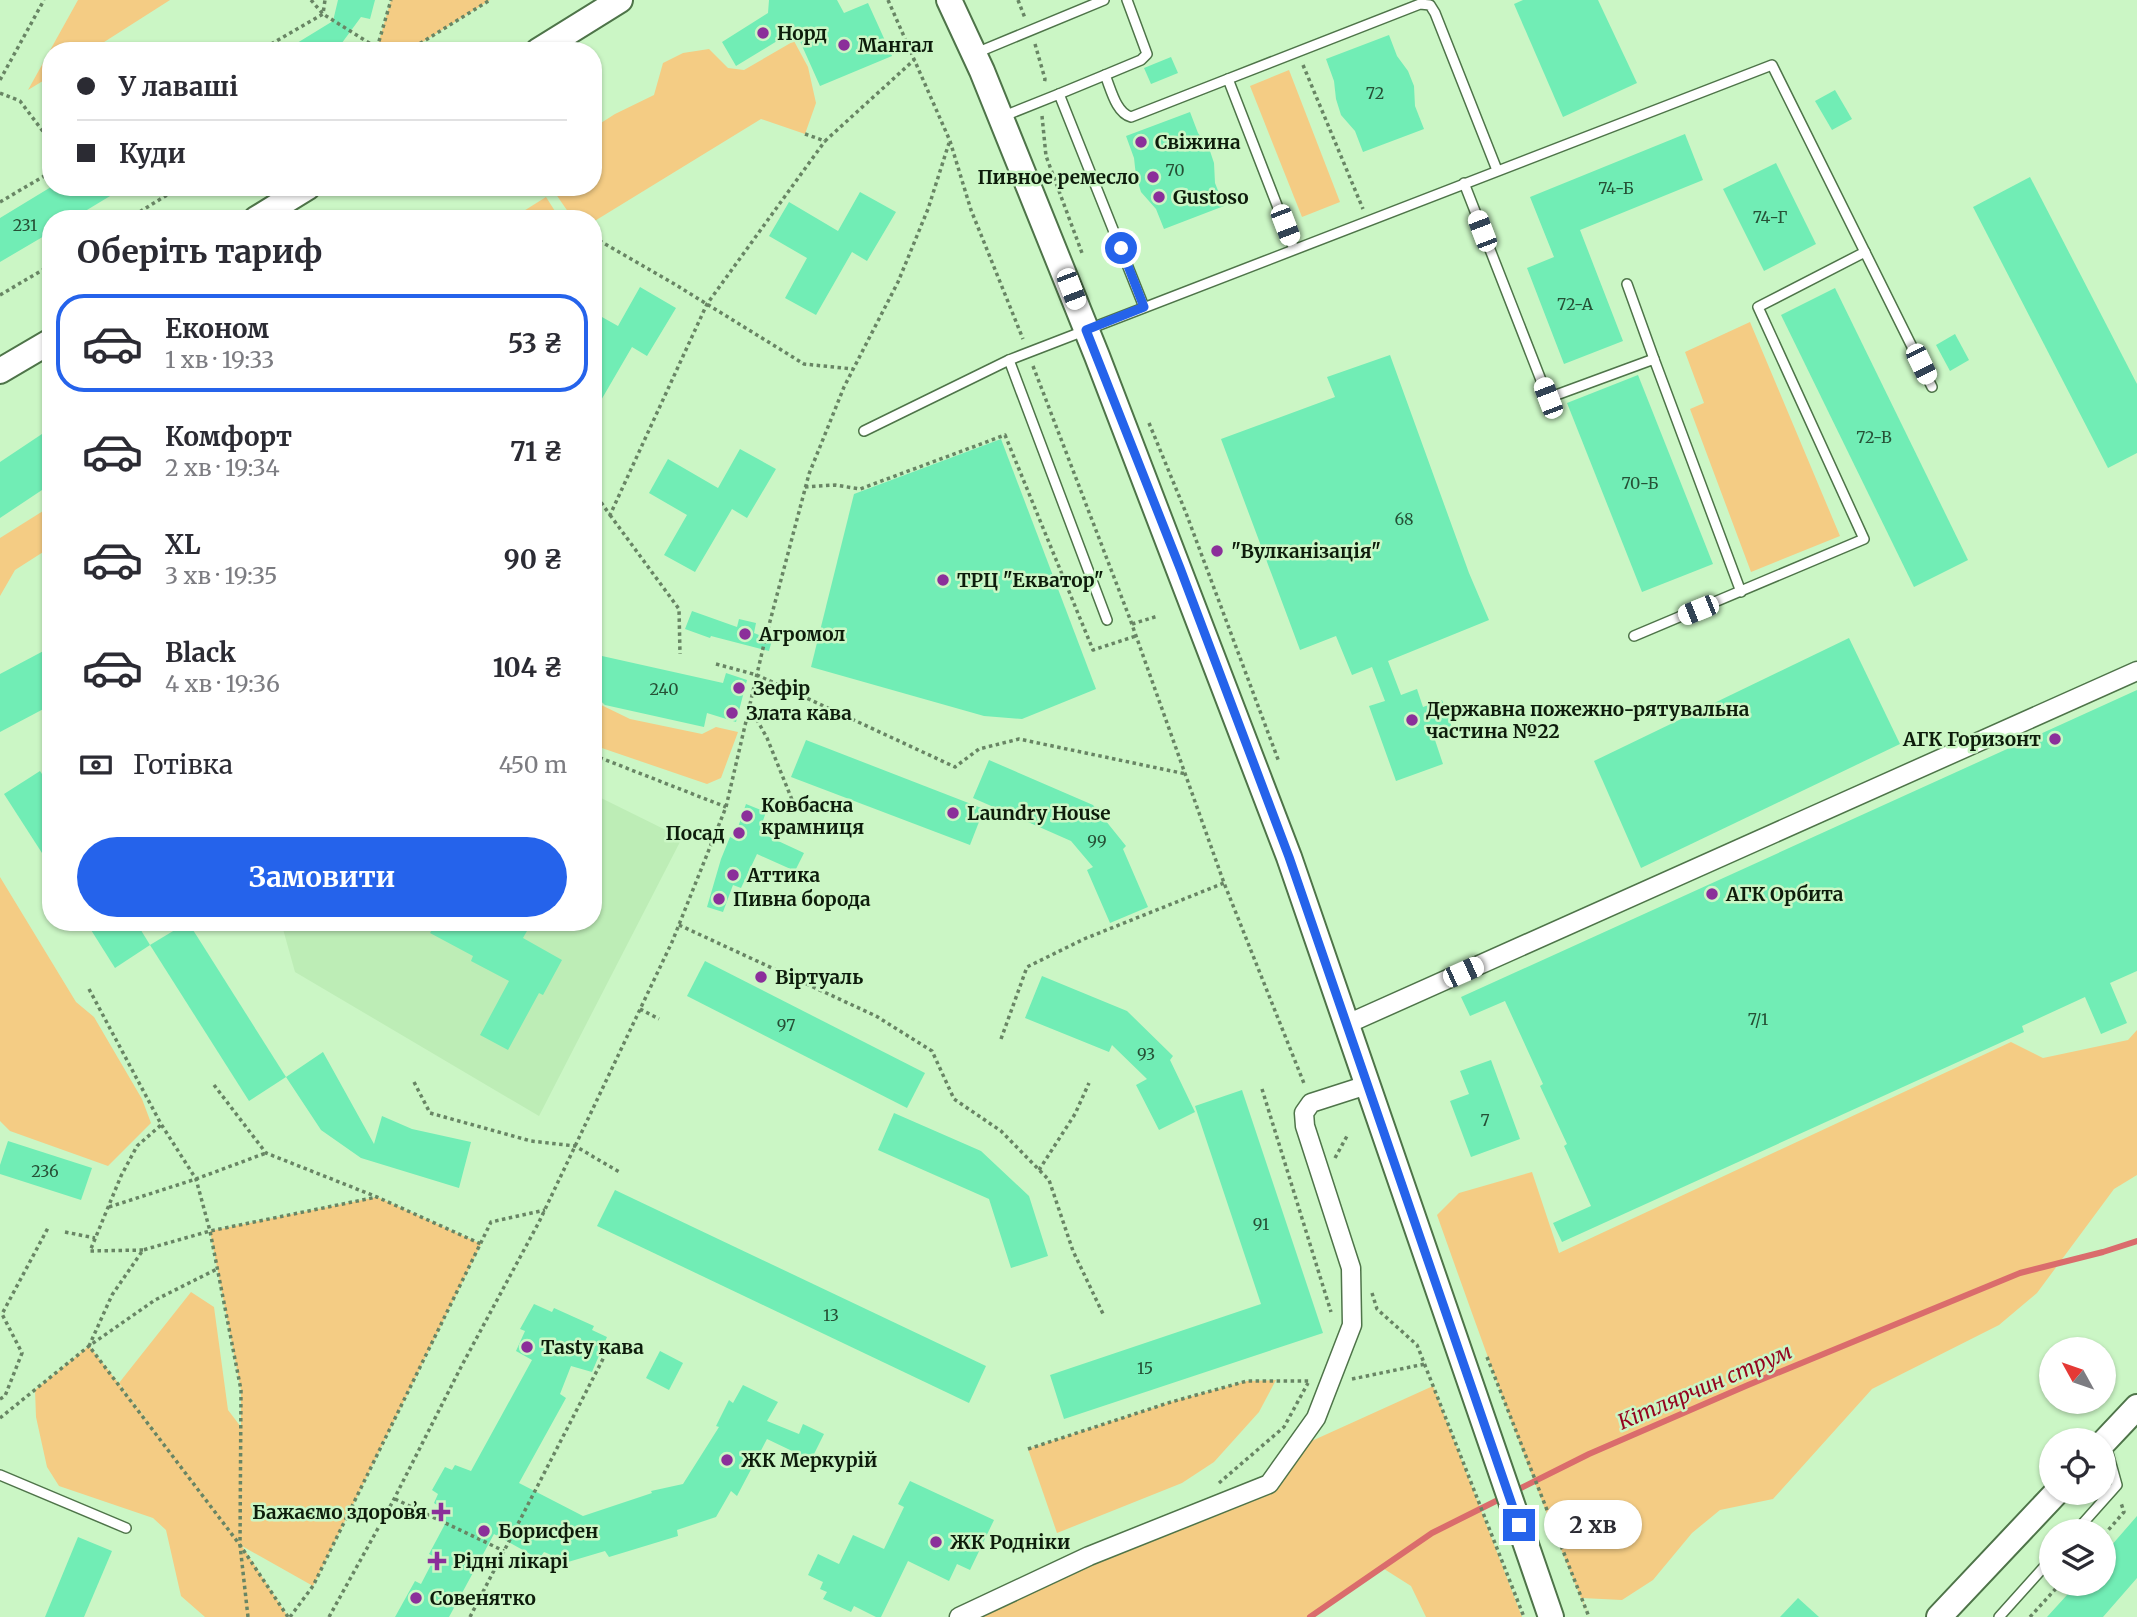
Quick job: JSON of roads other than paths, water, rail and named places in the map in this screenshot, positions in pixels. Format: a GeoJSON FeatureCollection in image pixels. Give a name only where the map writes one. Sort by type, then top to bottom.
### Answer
{"type":"FeatureCollection","features":[{"type":"Feature","properties":{"kind":"main road"},"geometry":{"type":"LineString","coordinates":[[553,42],[620,0]]}},
{"type":"Feature","properties":{"kind":"main road"},"geometry":{"type":"LineString","coordinates":[[577,28],[631,0]]}},
{"type":"Feature","properties":{"kind":"main road"},"geometry":{"type":"LineString","coordinates":[[949,0],[971,45],[1086,330],[1180,568],[1289,857],[1551,1617]]}},
{"type":"Feature","properties":{"kind":"main road"},"geometry":{"type":"LineString","coordinates":[[957,0],[971,45]]}},
{"type":"Feature","properties":{"kind":"main road"},"geometry":{"type":"LineString","coordinates":[[271,210],[294,196]]}},
{"type":"Feature","properties":{"kind":"main road"},"geometry":{"type":"LineString","coordinates":[[0,371],[42,346]]}},
{"type":"Feature","properties":{"kind":"main road"},"geometry":{"type":"LineString","coordinates":[[2116,1429],[2137,1407]]}},
{"type":"Feature","properties":{"kind":"main road"},"geometry":{"type":"LineString","coordinates":[[1939,1617],[2045,1505]]}},
{"type":"Feature","properties":{"kind":"street"},"geometry":{"type":"LineString","coordinates":[[1345,1025],[2137,671]]}},
{"type":"Feature","properties":{"kind":"street"},"geometry":{"type":"LineString","coordinates":[[959,1617],[1089,1556],[1269,1484],[1316,1418],[1352,1325],[1351,1268],[1305,1126],[1304,1113],[1311,1103],[1367,1085]]}},
{"type":"Feature","properties":{"kind":"lane"},"geometry":{"type":"LineString","coordinates":[[971,45],[1104,0]]}},
{"type":"Feature","properties":{"kind":"lane"},"geometry":{"type":"LineString","coordinates":[[1001,118],[1141,60],[1147,54],[1127,0]]}},
{"type":"Feature","properties":{"kind":"lane"},"geometry":{"type":"LineString","coordinates":[[1105,75],[1120,110],[1124,116],[1130,117],[1420,4],[1430,5],[1497,170]]}},
{"type":"Feature","properties":{"kind":"lane"},"geometry":{"type":"LineString","coordinates":[[864,431],[1009,360],[1772,65],[1932,387]]}},
{"type":"Feature","properties":{"kind":"lane"},"geometry":{"type":"LineString","coordinates":[[1228,79],[1294,249]]}},
{"type":"Feature","properties":{"kind":"lane"},"geometry":{"type":"LineString","coordinates":[[1059,94],[1144,307]]}},
{"type":"Feature","properties":{"kind":"lane"},"geometry":{"type":"LineString","coordinates":[[1464,183],[1548,398],[1654,359]]}},
{"type":"Feature","properties":{"kind":"lane"},"geometry":{"type":"LineString","coordinates":[[1633,636],[1864,539],[1758,307],[1865,252]]}},
{"type":"Feature","properties":{"kind":"lane"},"geometry":{"type":"LineString","coordinates":[[1627,284],[1741,592]]}},
{"type":"Feature","properties":{"kind":"lane"},"geometry":{"type":"LineString","coordinates":[[1009,360],[1107,620]]}},
{"type":"Feature","properties":{"kind":"lane"},"geometry":{"type":"LineString","coordinates":[[0,1475],[126,1528]]}},
{"type":"Feature","properties":{"kind":"lane"},"geometry":{"type":"LineString","coordinates":[[2087,1519],[2100,1505]]}},
{"type":"Feature","properties":{"kind":"lane"},"geometry":{"type":"LineString","coordinates":[[1999,1617],[2039,1572]]}},
{"type":"Feature","properties":{"kind":"waterway","name":"Кітлярчин струм"},"geometry":{"type":"LineString","coordinates":[[1513,1492],[1589,1454],[1748,1385],[2020,1273],[2137,1241]]}},
{"type":"Feature","properties":{"kind":"waterway","name":"Кітлярчин струм"},"geometry":{"type":"LineString","coordinates":[[1310,1617],[1432,1533],[1504,1497]]}},
{"type":"Feature","properties":{"kind":"place","name":"Норд"},"geometry":{"type":"Point","coordinates":[763,33]}},
{"type":"Feature","properties":{"kind":"place","name":"Мангал"},"geometry":{"type":"Point","coordinates":[844,45]}},
{"type":"Feature","properties":{"kind":"place","name":"Свіжина"},"geometry":{"type":"Point","coordinates":[1141,142]}},
{"type":"Feature","properties":{"kind":"place","name":"Пивное ремесло"},"geometry":{"type":"Point","coordinates":[1153,177]}},
{"type":"Feature","properties":{"kind":"place","name":"Gustoso"},"geometry":{"type":"Point","coordinates":[1159,197]}},
{"type":"Feature","properties":{"kind":"place","name":"\"Вулканізація\""},"geometry":{"type":"Point","coordinates":[1217,551]}},
{"type":"Feature","properties":{"kind":"place","name":"ТРЦ \"Екватор\""},"geometry":{"type":"Point","coordinates":[943,580]}},
{"type":"Feature","properties":{"kind":"place","name":"Агромол"},"geometry":{"type":"Point","coordinates":[745,634]}},
{"type":"Feature","properties":{"kind":"place","name":"Зефір"},"geometry":{"type":"Point","coordinates":[739,688]}},
{"type":"Feature","properties":{"kind":"place","name":"Злата кава"},"geometry":{"type":"Point","coordinates":[732,713]}},
{"type":"Feature","properties":{"kind":"place","name":"Державна пожежно-рятувальна частина №22"},"geometry":{"type":"Point","coordinates":[1412,720]}},
{"type":"Feature","properties":{"kind":"place","name":"АГК Горизонт"},"geometry":{"type":"Point","coordinates":[2055,739]}},
{"type":"Feature","properties":{"kind":"place","name":"Laundry House"},"geometry":{"type":"Point","coordinates":[953,813]}},
{"type":"Feature","properties":{"kind":"place","name":"Ковбасна крамниця"},"geometry":{"type":"Point","coordinates":[747,816]}},
{"type":"Feature","properties":{"kind":"place","name":"Посад"},"geometry":{"type":"Point","coordinates":[739,833]}},
{"type":"Feature","properties":{"kind":"place","name":"Аттика"},"geometry":{"type":"Point","coordinates":[733,875]}},
{"type":"Feature","properties":{"kind":"place","name":"АГК Орбита"},"geometry":{"type":"Point","coordinates":[1712,894]}},
{"type":"Feature","properties":{"kind":"place","name":"Пивна борода"},"geometry":{"type":"Point","coordinates":[719,899]}},
{"type":"Feature","properties":{"kind":"place","name":"Віртуаль"},"geometry":{"type":"Point","coordinates":[761,977]}},
{"type":"Feature","properties":{"kind":"place","name":"Tasty кава"},"geometry":{"type":"Point","coordinates":[527,1347]}},
{"type":"Feature","properties":{"kind":"place","name":"ЖК Меркурій"},"geometry":{"type":"Point","coordinates":[727,1460]}},
{"type":"Feature","properties":{"kind":"place","name":"Бажаємо здоровʼя"},"geometry":{"type":"Point","coordinates":[441,1512]}},
{"type":"Feature","properties":{"kind":"place","name":"Борисфен"},"geometry":{"type":"Point","coordinates":[484,1531]}},
{"type":"Feature","properties":{"kind":"place","name":"ЖК Родніки"},"geometry":{"type":"Point","coordinates":[936,1542]}},
{"type":"Feature","properties":{"kind":"place","name":"Рідні лікарі"},"geometry":{"type":"Point","coordinates":[437,1561]}},
{"type":"Feature","properties":{"kind":"place","name":"Совенятко"},"geometry":{"type":"Point","coordinates":[416,1598]}}]}
